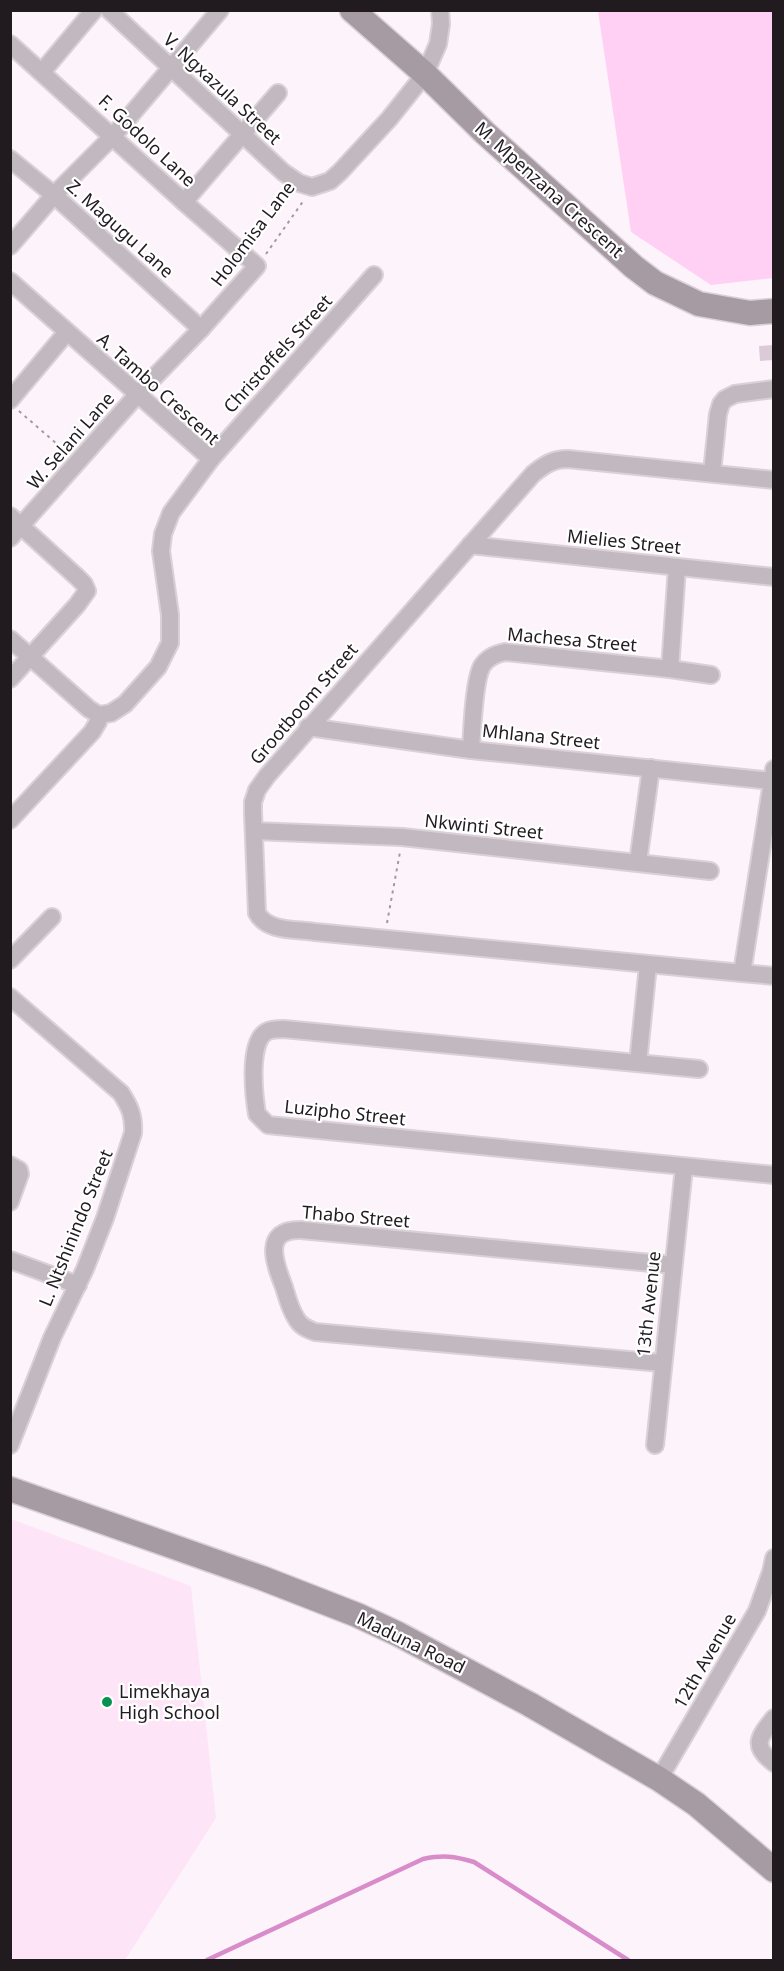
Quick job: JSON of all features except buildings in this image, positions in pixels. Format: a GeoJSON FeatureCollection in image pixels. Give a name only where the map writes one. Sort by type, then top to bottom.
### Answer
{"type":"FeatureCollection","features":[{"type":"Feature","properties":{"kind":"street"},"geometry":{"type":"LineString","coordinates":[[42,72],[94,10]]}},
{"type":"Feature","properties":{"kind":"street","name":"V. Ngxazula Street"},"geometry":{"type":"LineString","coordinates":[[109,10],[283,172],[298,183],[312,187]]}},
{"type":"Feature","properties":{"kind":"street"},"geometry":{"type":"LineString","coordinates":[[10,246],[54,195],[113,136],[220,10]]}},
{"type":"Feature","properties":{"kind":"street","name":"M. Mpenzana Crescent"},"geometry":{"type":"LineString","coordinates":[[352,10],[425,74],[485,133],[634,267],[656,283],[699,304],[750,313],[774,311]]}},
{"type":"Feature","properties":{"kind":"street","name":"Holomisa Lane"},"geometry":{"type":"LineString","coordinates":[[312,187],[330,181],[340,172],[389,119],[425,74],[438,44],[441,24],[440,10]]}},
{"type":"Feature","properties":{"kind":"street","name":"F. Godolo Lane"},"geometry":{"type":"LineString","coordinates":[[10,44],[257,266]]}},
{"type":"Feature","properties":{"kind":"street"},"geometry":{"type":"LineString","coordinates":[[184,202],[278,93]]}},
{"type":"Feature","properties":{"kind":"street","name":"Z. Magugu Lane"},"geometry":{"type":"LineString","coordinates":[[10,159],[54,195],[201,329]]}},
{"type":"Feature","properties":{"kind":"street","name":"Holomisa Lane"},"geometry":{"type":"LineString","coordinates":[[137,395],[201,329],[257,266]]}},
{"type":"Feature","properties":{"kind":"street","name":"Christoffels Street"},"geometry":{"type":"LineString","coordinates":[[211,459],[374,275]]}},
{"type":"Feature","properties":{"kind":"street","name":"A. Tambo Crescent"},"geometry":{"type":"LineString","coordinates":[[10,281],[211,459],[171,513],[163,534],[161,551],[171,635],[163,660],[125,704],[111,713],[99,715]]}},
{"type":"Feature","properties":{"kind":"street"},"geometry":{"type":"LineString","coordinates":[[15,406],[67,332]]}},
{"type":"Feature","properties":{"kind":"street"},"geometry":{"type":"LineString","coordinates":[[712,473],[721,404],[735,394],[774,389]]}},
{"type":"Feature","properties":{"kind":"street","name":"W. Selani Lane"},"geometry":{"type":"LineString","coordinates":[[14,527],[78,462],[137,395]]}},
{"type":"Feature","properties":{"kind":"street","name":"Grootboom Street"},"geometry":{"type":"LineString","coordinates":[[774,480],[568,459],[557,459],[544,465],[533,474],[308,727],[267,776],[257,790],[253,802],[257,913],[264,923],[271,926],[774,976]]}},
{"type":"Feature","properties":{"kind":"street"},"geometry":{"type":"LineString","coordinates":[[10,679],[87,591],[84,584],[14,527]]}},
{"type":"Feature","properties":{"kind":"street","name":"Mielies Street"},"geometry":{"type":"LineString","coordinates":[[470,545],[774,577]]}},
{"type":"Feature","properties":{"kind":"street"},"geometry":{"type":"LineString","coordinates":[[670,669],[677,567]]}},
{"type":"Feature","properties":{"kind":"street"},"geometry":{"type":"LineString","coordinates":[[10,639],[89,709],[99,715],[98,722],[86,738],[10,820]]}},
{"type":"Feature","properties":{"kind":"street","name":"Machesa Street"},"geometry":{"type":"LineString","coordinates":[[471,750],[480,669],[489,658],[496,654],[505,652],[711,675]]}},
{"type":"Feature","properties":{"kind":"street","name":"Mhlana Street"},"geometry":{"type":"LineString","coordinates":[[308,727],[471,750],[651,768],[773,775]]}},
{"type":"Feature","properties":{"kind":"street"},"geometry":{"type":"LineString","coordinates":[[638,862],[651,768]]}},
{"type":"Feature","properties":{"kind":"street"},"geometry":{"type":"LineString","coordinates":[[742,973],[773,775]]}},
{"type":"Feature","properties":{"kind":"street","name":"Nkwinti Street"},"geometry":{"type":"LineString","coordinates":[[254,831],[402,837],[710,870]]}},
{"type":"Feature","properties":{"kind":"street"},"geometry":{"type":"LineString","coordinates":[[10,960],[52,917]]}},
{"type":"Feature","properties":{"kind":"street"},"geometry":{"type":"LineString","coordinates":[[638,1063],[648,965]]}},
{"type":"Feature","properties":{"kind":"street","name":"L. Ntshinindo Street"},"geometry":{"type":"LineString","coordinates":[[10,997],[121,1093],[131,1110],[134,1122],[128,1151],[105,1218],[78,1285],[52,1338],[10,1445]]}},
{"type":"Feature","properties":{"kind":"street","name":"Luzipho Street"},"geometry":{"type":"LineString","coordinates":[[699,1069],[311,1031],[272,1030],[265,1032],[254,1050],[256,1109],[260,1118],[268,1125],[774,1175]]}},
{"type":"Feature","properties":{"kind":"street"},"geometry":{"type":"LineString","coordinates":[[10,1166],[19,1170],[20,1174],[10,1202]]}},
{"type":"Feature","properties":{"kind":"street","name":"13th Avenue"},"geometry":{"type":"LineString","coordinates":[[655,1445],[684,1167]]}},
{"type":"Feature","properties":{"kind":"street","name":"Thabo Street"},"geometry":{"type":"LineString","coordinates":[[662,1363],[315,1332],[304,1328],[296,1319],[275,1263],[274,1249],[282,1235],[290,1231],[301,1230],[673,1264]]}},
{"type":"Feature","properties":{"kind":"street"},"geometry":{"type":"LineString","coordinates":[[10,1260],[78,1285]]}},
{"type":"Feature","properties":{"kind":"street","name":"Maduna Road"},"geometry":{"type":"LineString","coordinates":[[10,1489],[231,1569],[262,1578],[357,1615],[418,1644],[591,1738],[658,1779],[696,1804],[774,1870]]}},
{"type":"Feature","properties":{"kind":"street","name":"12th Avenue"},"geometry":{"type":"LineString","coordinates":[[658,1779],[757,1611],[773,1568]]}},
{"type":"Feature","properties":{"kind":"street"},"geometry":{"type":"LineString","coordinates":[[774,1718],[762,1733],[759,1744],[762,1753],[774,1763]]}},
{"type":"Feature","properties":{"kind":"path","name":"Holomisa Lane"},"geometry":{"type":"LineString","coordinates":[[257,266],[312,187]]}},
{"type":"Feature","properties":{"kind":"path"},"geometry":{"type":"LineString","coordinates":[[15,406],[78,462]]}},
{"type":"Feature","properties":{"kind":"path"},"geometry":{"type":"LineString","coordinates":[[384,938],[402,837]]}},
{"type":"Feature","properties":{"kind":"shaded area"},"geometry":{"type":"Polygon","coordinates":[[[598,11],[773,11],[773,278],[711,285],[631,232],[598,11]]]}},
{"type":"Feature","properties":{"kind":"shaded area","name":"Limekhaya High School"},"geometry":{"type":"Polygon","coordinates":[[[11,1519],[191,1586],[216,1818],[125,1960],[11,1960],[11,1519]]]}},
{"type":"Feature","properties":{"kind":"waterway"},"geometry":{"type":"LineString","coordinates":[[207,1960],[423,1859],[443,1857],[474,1862],[628,1960]]}},
{"type":"Feature","properties":{"kind":"place","name":"Limekhaya High School"},"geometry":{"type":"Point","coordinates":[107,1702]}}]}
